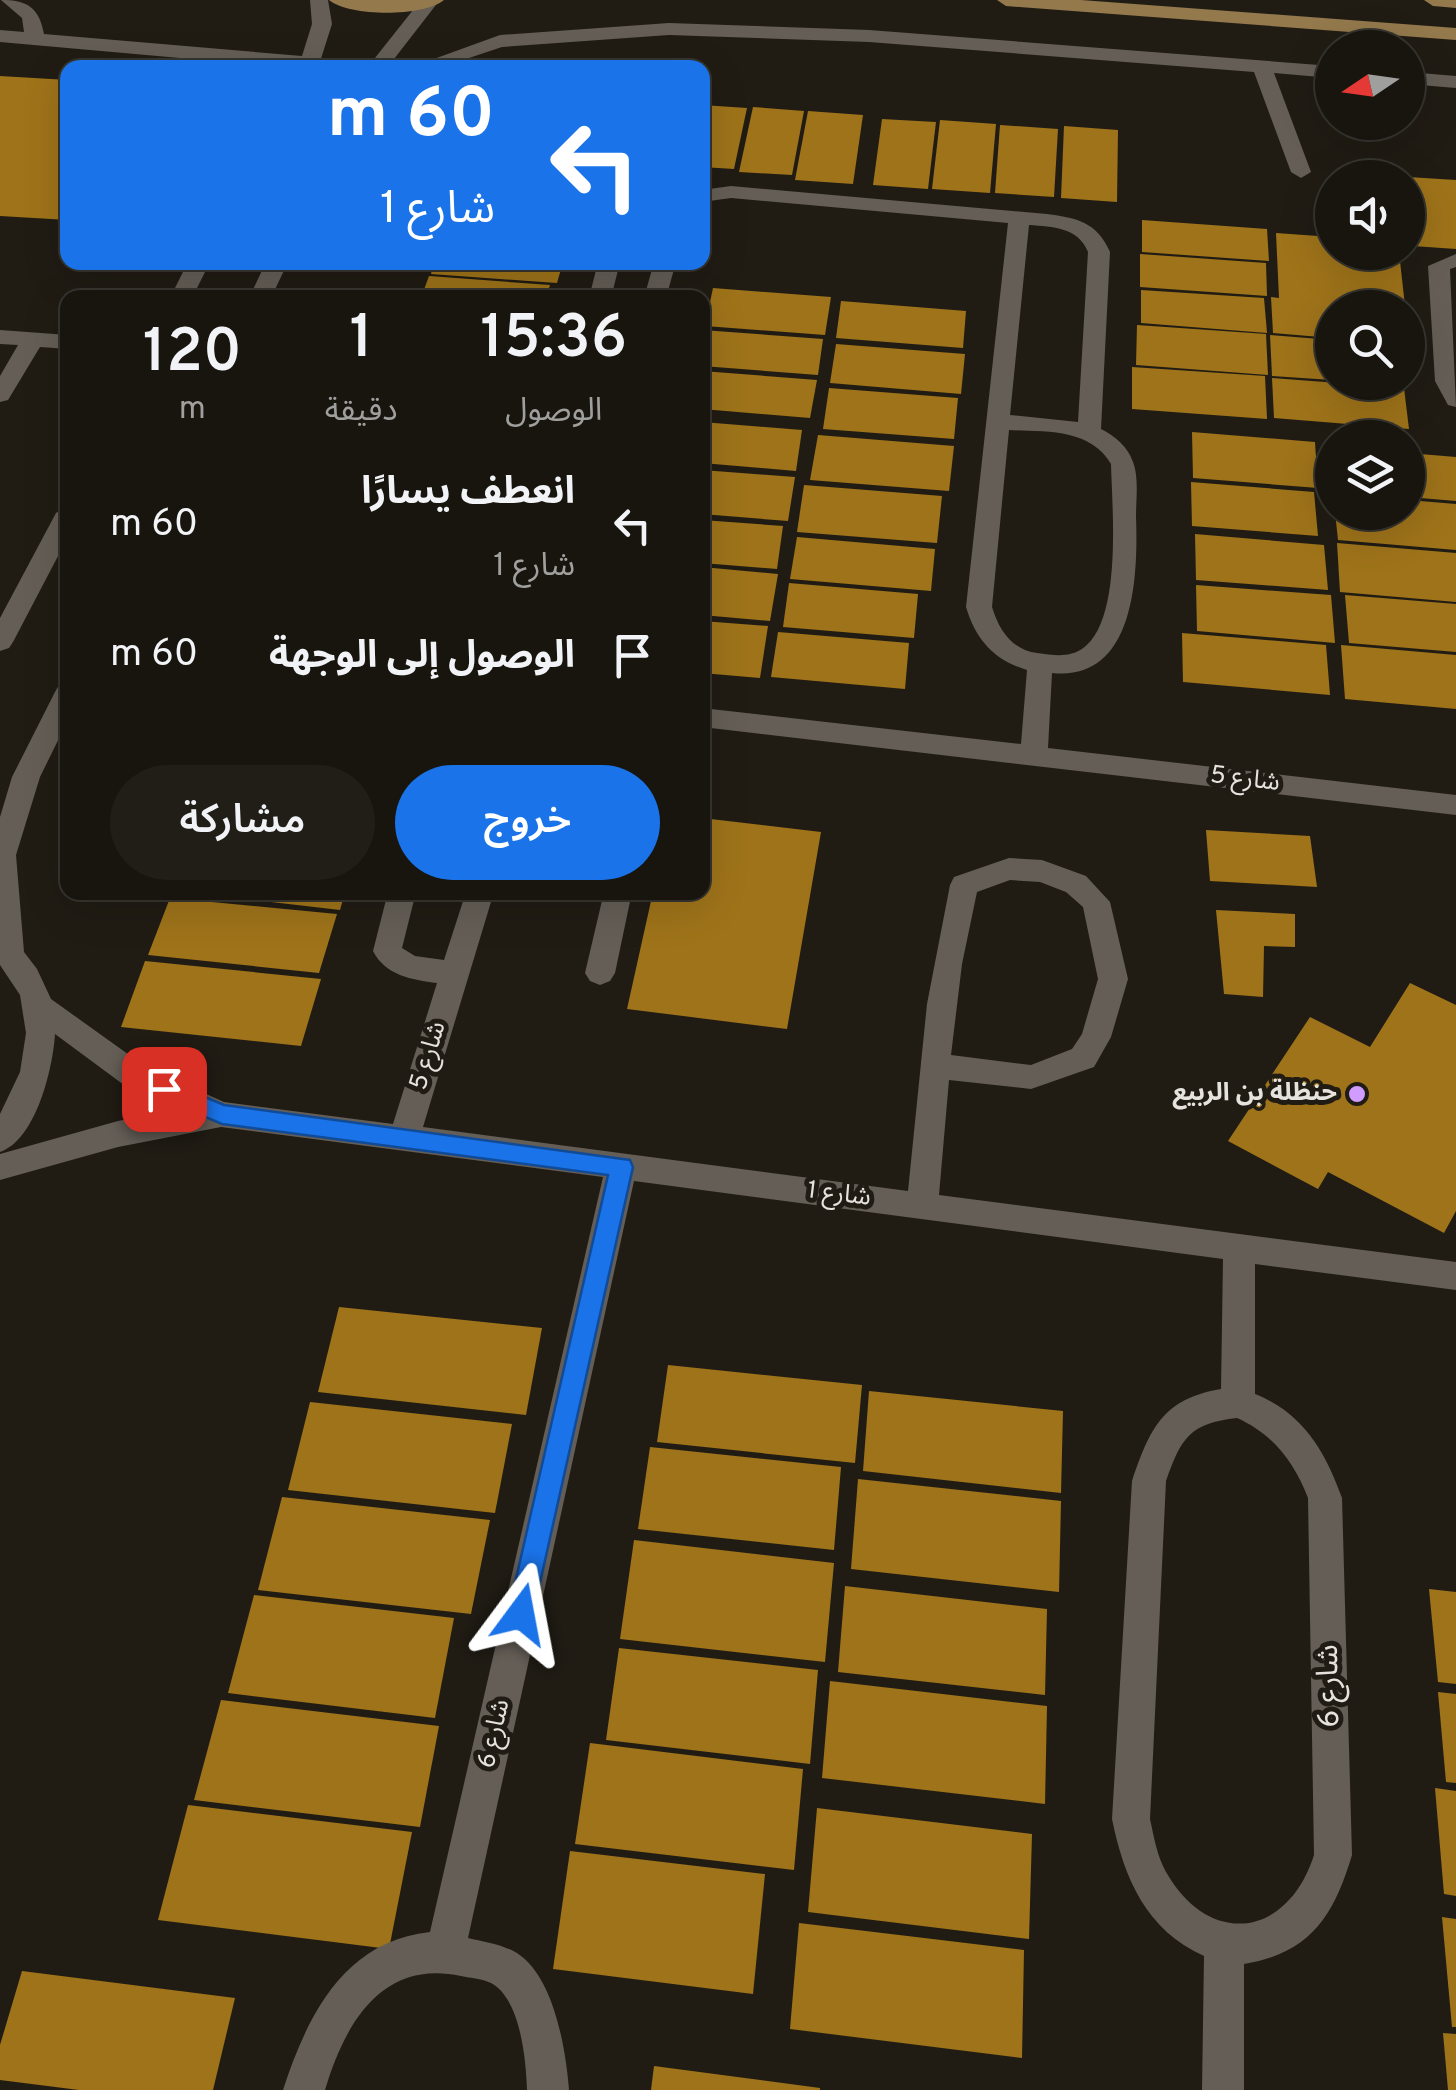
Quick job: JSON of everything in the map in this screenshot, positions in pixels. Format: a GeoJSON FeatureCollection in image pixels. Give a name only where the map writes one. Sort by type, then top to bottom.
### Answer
{"type":"FeatureCollection","features":[{"type":"Feature","properties":{"kind":"main road"},"geometry":{"type":"LineString","coordinates":[[338,0],[384,8],[433,1]]}},
{"type":"Feature","properties":{"kind":"main road"},"geometry":{"type":"LineString","coordinates":[[1006,0],[1456,34]]}},
{"type":"Feature","properties":{"kind":"main road"},"geometry":{"type":"LineString","coordinates":[[1433,0],[1456,2]]}},
{"type":"Feature","properties":{"kind":"street"},"geometry":{"type":"LineString","coordinates":[[10,0],[31,16],[35,39]]}},
{"type":"Feature","properties":{"kind":"street"},"geometry":{"type":"LineString","coordinates":[[311,60],[322,24],[318,0]]}},
{"type":"Feature","properties":{"kind":"street"},"geometry":{"type":"LineString","coordinates":[[383,60],[433,1]]}},
{"type":"Feature","properties":{"kind":"street"},"geometry":{"type":"LineString","coordinates":[[442,60],[500,41],[669,29],[869,36],[1315,71]]}},
{"type":"Feature","properties":{"kind":"street"},"geometry":{"type":"LineString","coordinates":[[0,36],[256,60]]}},
{"type":"Feature","properties":{"kind":"street"},"geometry":{"type":"LineString","coordinates":[[1262,67],[1300,172]]}},
{"type":"Feature","properties":{"kind":"street"},"geometry":{"type":"LineString","coordinates":[[1425,79],[1456,82]]}},
{"type":"Feature","properties":{"kind":"street"},"geometry":{"type":"LineString","coordinates":[[710,195],[730,192],[1018,216],[1072,224],[1092,234],[1099,252],[1088,432]]}},
{"type":"Feature","properties":{"kind":"street"},"geometry":{"type":"LineString","coordinates":[[999,422],[1088,432],[1114,445],[1123,464],[1121,609],[1110,637],[1093,655],[1069,664],[1040,663],[998,646],[985,628],[979,606],[1018,216]]}},
{"type":"Feature","properties":{"kind":"street"},"geometry":{"type":"LineString","coordinates":[[1456,260],[1439,266],[1446,381],[1456,400]]}},
{"type":"Feature","properties":{"kind":"street"},"geometry":{"type":"LineString","coordinates":[[0,337],[60,341]]}},
{"type":"Feature","properties":{"kind":"street"},"geometry":{"type":"LineString","coordinates":[[0,395],[33,339]]}},
{"type":"Feature","properties":{"kind":"street"},"geometry":{"type":"LineString","coordinates":[[0,642],[8,610],[60,527]]}},
{"type":"Feature","properties":{"kind":"street"},"geometry":{"type":"LineString","coordinates":[[1034,754],[1040,663]]}},
{"type":"Feature","properties":{"kind":"street"},"geometry":{"type":"LineString","coordinates":[[0,1139],[28,1095],[42,1050],[40,1007],[29,979],[5,952],[2,855],[26,777],[60,708]]}},
{"type":"Feature","properties":{"kind":"street","name":"شارع 5"},"geometry":{"type":"LineString","coordinates":[[710,718],[1456,805]]}},
{"type":"Feature","properties":{"kind":"street"},"geometry":{"type":"LineString","coordinates":[[922,1206],[953,926],[964,885],[1009,869],[1042,872],[1076,884],[1096,902],[1113,978],[1096,1038],[1083,1058],[1031,1077],[938,1066]]}},
{"type":"Feature","properties":{"kind":"street"},"geometry":{"type":"LineString","coordinates":[[400,900],[386,952],[406,966],[454,973]]}},
{"type":"Feature","properties":{"kind":"street","name":"شارع 5"},"geometry":{"type":"LineString","coordinates":[[404,1138],[477,900]]}},
{"type":"Feature","properties":{"kind":"street"},"geometry":{"type":"LineString","coordinates":[[600,973],[616,900]]}},
{"type":"Feature","properties":{"kind":"street","name":"شارع 1"},"geometry":{"type":"LineString","coordinates":[[40,1007],[135,1076],[222,1114],[1456,1276]]}},
{"type":"Feature","properties":{"kind":"street","name":"شارع 1"},"geometry":{"type":"LineString","coordinates":[[0,1167],[118,1134],[222,1114]]}},
{"type":"Feature","properties":{"kind":"street","name":"شارع 6"},"geometry":{"type":"LineString","coordinates":[[446,1949],[621,1167]]}},
{"type":"Feature","properties":{"kind":"street"},"geometry":{"type":"LineString","coordinates":[[1223,2090],[1224,1944],[1191,1926],[1161,1899],[1140,1859],[1131,1820],[1148,1482],[1161,1443],[1180,1417],[1208,1404],[1238,1403],[1239,1248]]}},
{"type":"Feature","properties":{"kind":"street","name":"شارع 6"},"geometry":{"type":"LineString","coordinates":[[1224,1944],[1252,1941],[1286,1930],[1316,1903],[1333,1855],[1326,1498],[1295,1436],[1263,1412],[1238,1403]]}},
{"type":"Feature","properties":{"kind":"street"},"geometry":{"type":"LineString","coordinates":[[304,2090],[312,2054],[331,2019],[357,1985],[396,1957],[446,1949],[508,1971],[533,2008],[546,2044],[548,2090]]}},
{"type":"Feature","properties":{"kind":"building"},"geometry":{"type":"Polygon","coordinates":[[[0,76],[60,80],[60,220],[0,216],[0,76]]]}},
{"type":"Feature","properties":{"kind":"building"},"geometry":{"type":"Polygon","coordinates":[[[710,106],[747,108],[734,169],[710,168],[710,106]]]}},
{"type":"Feature","properties":{"kind":"building"},"geometry":{"type":"Polygon","coordinates":[[[753,107],[804,111],[792,175],[739,172],[753,107]]]}},
{"type":"Feature","properties":{"kind":"building"},"geometry":{"type":"Polygon","coordinates":[[[808,111],[863,115],[853,184],[795,180],[808,111]]]}},
{"type":"Feature","properties":{"kind":"building"},"geometry":{"type":"Polygon","coordinates":[[[882,119],[936,122],[928,189],[873,185],[882,119]]]}},
{"type":"Feature","properties":{"kind":"building"},"geometry":{"type":"Polygon","coordinates":[[[940,120],[996,124],[990,193],[932,189],[940,120]]]}},
{"type":"Feature","properties":{"kind":"building"},"geometry":{"type":"Polygon","coordinates":[[[1000,125],[1058,129],[1054,197],[995,193],[1000,125]]]}},
{"type":"Feature","properties":{"kind":"building"},"geometry":{"type":"Polygon","coordinates":[[[1064,126],[1118,130],[1117,202],[1061,198],[1064,126]]]}},
{"type":"Feature","properties":{"kind":"building"},"geometry":{"type":"Polygon","coordinates":[[[1425,178],[1456,180],[1456,249],[1425,247],[1425,178]]]}},
{"type":"Feature","properties":{"kind":"building"},"geometry":{"type":"Polygon","coordinates":[[[1142,220],[1267,229],[1269,261],[1142,252],[1142,220]]]}},
{"type":"Feature","properties":{"kind":"building"},"geometry":{"type":"Polygon","coordinates":[[[1276,233],[1315,236],[1315,270],[1401,270],[1403,290],[1315,290],[1315,337],[1273,333],[1271,297],[1279,298],[1276,233]]]}},
{"type":"Feature","properties":{"kind":"building"},"geometry":{"type":"Polygon","coordinates":[[[1140,254],[1266,263],[1267,296],[1140,287],[1140,254]]]}},
{"type":"Feature","properties":{"kind":"building"},"geometry":{"type":"Polygon","coordinates":[[[432,270],[561,270],[557,283],[431,274],[432,270]]]}},
{"type":"Feature","properties":{"kind":"building"},"geometry":{"type":"Polygon","coordinates":[[[429,276],[550,285],[548,290],[424,290],[429,276]]]}},
{"type":"Feature","properties":{"kind":"building"},"geometry":{"type":"Polygon","coordinates":[[[713,288],[831,297],[825,335],[710,326],[713,288]]]}},
{"type":"Feature","properties":{"kind":"building"},"geometry":{"type":"Polygon","coordinates":[[[1141,290],[1264,298],[1267,333],[1141,323],[1141,290]]]}},
{"type":"Feature","properties":{"kind":"building"},"geometry":{"type":"Polygon","coordinates":[[[841,301],[966,311],[963,348],[836,338],[841,301]]]}},
{"type":"Feature","properties":{"kind":"building"},"geometry":{"type":"Polygon","coordinates":[[[1137,325],[1266,334],[1268,375],[1136,365],[1137,325]]]}},
{"type":"Feature","properties":{"kind":"building"},"geometry":{"type":"Polygon","coordinates":[[[710,331],[823,339],[818,375],[710,367],[710,331]]]}},
{"type":"Feature","properties":{"kind":"building"},"geometry":{"type":"Polygon","coordinates":[[[1270,335],[1315,339],[1315,379],[1272,376],[1270,335]]]}},
{"type":"Feature","properties":{"kind":"building"},"geometry":{"type":"Polygon","coordinates":[[[836,344],[965,354],[961,394],[830,383],[836,344]]]}},
{"type":"Feature","properties":{"kind":"building"},"geometry":{"type":"Polygon","coordinates":[[[1132,367],[1265,376],[1267,419],[1132,409],[1132,367]]]}},
{"type":"Feature","properties":{"kind":"building"},"geometry":{"type":"Polygon","coordinates":[[[710,372],[817,380],[810,418],[710,410],[710,372]]]}},
{"type":"Feature","properties":{"kind":"building"},"geometry":{"type":"Polygon","coordinates":[[[1272,378],[1315,381],[1315,400],[1405,400],[1408,420],[1315,421],[1274,418],[1272,378]]]}},
{"type":"Feature","properties":{"kind":"building"},"geometry":{"type":"Polygon","coordinates":[[[829,388],[958,398],[954,439],[823,429],[829,388]]]}},
{"type":"Feature","properties":{"kind":"building"},"geometry":{"type":"Polygon","coordinates":[[[710,423],[802,430],[796,471],[710,464],[710,423]]]}},
{"type":"Feature","properties":{"kind":"building"},"geometry":{"type":"Polygon","coordinates":[[[1192,432],[1315,442],[1315,488],[1193,478],[1192,432]]]}},
{"type":"Feature","properties":{"kind":"building"},"geometry":{"type":"Polygon","coordinates":[[[818,435],[954,446],[949,491],[810,480],[818,435]]]}},
{"type":"Feature","properties":{"kind":"building"},"geometry":{"type":"Polygon","coordinates":[[[1425,454],[1456,457],[1456,501],[1425,498],[1425,454]]]}},
{"type":"Feature","properties":{"kind":"building"},"geometry":{"type":"Polygon","coordinates":[[[710,471],[795,477],[788,521],[710,515],[710,471]]]}},
{"type":"Feature","properties":{"kind":"building"},"geometry":{"type":"Polygon","coordinates":[[[1191,482],[1314,492],[1318,536],[1192,526],[1191,482]]]}},
{"type":"Feature","properties":{"kind":"building"},"geometry":{"type":"Polygon","coordinates":[[[804,485],[942,496],[937,543],[797,532],[804,485]]]}},
{"type":"Feature","properties":{"kind":"building"},"geometry":{"type":"Polygon","coordinates":[[[1425,501],[1456,504],[1456,550],[1338,540],[1337,530],[1425,530],[1425,501]]]}},
{"type":"Feature","properties":{"kind":"building"},"geometry":{"type":"Polygon","coordinates":[[[710,521],[783,526],[777,569],[710,564],[710,521]]]}},
{"type":"Feature","properties":{"kind":"building"},"geometry":{"type":"Polygon","coordinates":[[[1195,534],[1324,545],[1328,590],[1196,580],[1195,534]]]}},
{"type":"Feature","properties":{"kind":"building"},"geometry":{"type":"Polygon","coordinates":[[[797,537],[935,549],[931,591],[790,579],[797,537]]]}},
{"type":"Feature","properties":{"kind":"building"},"geometry":{"type":"Polygon","coordinates":[[[1337,543],[1456,553],[1456,602],[1340,592],[1337,543]]]}},
{"type":"Feature","properties":{"kind":"building"},"geometry":{"type":"Polygon","coordinates":[[[710,568],[778,574],[770,621],[710,616],[710,568]]]}},
{"type":"Feature","properties":{"kind":"building"},"geometry":{"type":"Polygon","coordinates":[[[789,583],[918,594],[914,638],[783,627],[789,583]]]}},
{"type":"Feature","properties":{"kind":"building"},"geometry":{"type":"Polygon","coordinates":[[[1196,585],[1331,595],[1335,643],[1197,631],[1196,585]]]}},
{"type":"Feature","properties":{"kind":"building"},"geometry":{"type":"Polygon","coordinates":[[[1345,595],[1456,604],[1456,652],[1349,643],[1345,595]]]}},
{"type":"Feature","properties":{"kind":"building"},"geometry":{"type":"Polygon","coordinates":[[[710,622],[768,626],[760,678],[710,674],[710,622]]]}},
{"type":"Feature","properties":{"kind":"building"},"geometry":{"type":"Polygon","coordinates":[[[778,632],[909,643],[905,689],[771,677],[778,632]]]}},
{"type":"Feature","properties":{"kind":"building"},"geometry":{"type":"Polygon","coordinates":[[[1182,633],[1326,645],[1330,695],[1183,682],[1182,633]]]}},
{"type":"Feature","properties":{"kind":"building"},"geometry":{"type":"Polygon","coordinates":[[[1341,645],[1456,655],[1456,709],[1345,699],[1341,645]]]}},
{"type":"Feature","properties":{"kind":"building"},"geometry":{"type":"Polygon","coordinates":[[[710,819],[821,832],[787,1029],[627,1009],[651,900],[710,900],[710,819]]]}},
{"type":"Feature","properties":{"kind":"building"},"geometry":{"type":"Polygon","coordinates":[[[1206,830],[1310,836],[1317,887],[1210,881],[1206,830]]]}},
{"type":"Feature","properties":{"kind":"building"},"geometry":{"type":"Polygon","coordinates":[[[169,900],[337,914],[319,973],[148,955],[169,900]]]}},
{"type":"Feature","properties":{"kind":"building"},"geometry":{"type":"Polygon","coordinates":[[[255,900],[343,900],[340,910],[255,900]]]}},
{"type":"Feature","properties":{"kind":"building"},"geometry":{"type":"Polygon","coordinates":[[[1216,910],[1295,914],[1295,947],[1264,946],[1263,997],[1224,994],[1216,910]]]}},
{"type":"Feature","properties":{"kind":"building"},"geometry":{"type":"Polygon","coordinates":[[[145,961],[321,979],[301,1046],[121,1027],[145,961]]]}},
{"type":"Feature","properties":{"kind":"building","name":"حنظلة بن الربيع"},"geometry":{"type":"Polygon","coordinates":[[[1410,983],[1456,1005],[1456,1211],[1444,1233],[1328,1172],[1318,1189],[1228,1141],[1310,1017],[1370,1047],[1410,983]]]}},
{"type":"Feature","properties":{"kind":"building"},"geometry":{"type":"Polygon","coordinates":[[[339,1307],[542,1328],[526,1415],[318,1392],[339,1307]]]}},
{"type":"Feature","properties":{"kind":"building"},"geometry":{"type":"Polygon","coordinates":[[[668,1365],[862,1385],[855,1463],[657,1442],[668,1365]]]}},
{"type":"Feature","properties":{"kind":"building"},"geometry":{"type":"Polygon","coordinates":[[[869,1391],[1063,1411],[1061,1493],[863,1471],[869,1391]]]}},
{"type":"Feature","properties":{"kind":"building"},"geometry":{"type":"Polygon","coordinates":[[[310,1402],[512,1424],[495,1513],[288,1490],[310,1402]]]}},
{"type":"Feature","properties":{"kind":"building"},"geometry":{"type":"Polygon","coordinates":[[[650,1447],[841,1467],[834,1550],[638,1529],[650,1447]]]}},
{"type":"Feature","properties":{"kind":"building"},"geometry":{"type":"Polygon","coordinates":[[[858,1479],[1061,1501],[1059,1592],[851,1569],[858,1479]]]}},
{"type":"Feature","properties":{"kind":"building"},"geometry":{"type":"Polygon","coordinates":[[[282,1497],[490,1520],[471,1614],[258,1590],[282,1497]]]}},
{"type":"Feature","properties":{"kind":"building"},"geometry":{"type":"Polygon","coordinates":[[[634,1540],[834,1563],[825,1662],[620,1639],[634,1540]]]}},
{"type":"Feature","properties":{"kind":"building"},"geometry":{"type":"Polygon","coordinates":[[[845,1586],[1047,1609],[1045,1695],[838,1672],[845,1586]]]}},
{"type":"Feature","properties":{"kind":"building"},"geometry":{"type":"Polygon","coordinates":[[[1429,1589],[1456,1592],[1456,1684],[1438,1682],[1429,1589]]]}},
{"type":"Feature","properties":{"kind":"building"},"geometry":{"type":"Polygon","coordinates":[[[254,1595],[454,1618],[435,1718],[228,1693],[254,1595]]]}},
{"type":"Feature","properties":{"kind":"building"},"geometry":{"type":"Polygon","coordinates":[[[619,1648],[818,1670],[810,1764],[606,1740],[619,1648]]]}},
{"type":"Feature","properties":{"kind":"building"},"geometry":{"type":"Polygon","coordinates":[[[830,1681],[1047,1706],[1045,1804],[822,1778],[830,1681]]]}},
{"type":"Feature","properties":{"kind":"building"},"geometry":{"type":"Polygon","coordinates":[[[1438,1692],[1456,1694],[1456,1783],[1446,1782],[1438,1692]]]}},
{"type":"Feature","properties":{"kind":"building"},"geometry":{"type":"Polygon","coordinates":[[[221,1700],[439,1726],[420,1827],[194,1800],[221,1700]]]}},
{"type":"Feature","properties":{"kind":"building"},"geometry":{"type":"Polygon","coordinates":[[[590,1743],[803,1769],[794,1870],[575,1844],[590,1743]]]}},
{"type":"Feature","properties":{"kind":"building"},"geometry":{"type":"Polygon","coordinates":[[[1435,1788],[1456,1791],[1456,1896],[1444,1894],[1435,1788]]]}},
{"type":"Feature","properties":{"kind":"building"},"geometry":{"type":"Polygon","coordinates":[[[188,1805],[412,1832],[389,1949],[158,1920],[188,1805]]]}},
{"type":"Feature","properties":{"kind":"building"},"geometry":{"type":"Polygon","coordinates":[[[817,1808],[1032,1834],[1029,1939],[808,1912],[817,1808]]]}},
{"type":"Feature","properties":{"kind":"building"},"geometry":{"type":"Polygon","coordinates":[[[570,1851],[765,1874],[753,1994],[553,1969],[570,1851]]]}},
{"type":"Feature","properties":{"kind":"building"},"geometry":{"type":"Polygon","coordinates":[[[1442,1917],[1456,1919],[1456,2027],[1452,2027],[1442,1917]]]}},
{"type":"Feature","properties":{"kind":"building"},"geometry":{"type":"Polygon","coordinates":[[[799,1923],[1024,1950],[1022,2058],[790,2029],[799,1923]]]}},
{"type":"Feature","properties":{"kind":"building"},"geometry":{"type":"Polygon","coordinates":[[[22,1971],[235,1998],[213,2090],[79,2090],[0,2080],[0,2045],[22,1971]]]}},
{"type":"Feature","properties":{"kind":"building"},"geometry":{"type":"Polygon","coordinates":[[[1443,2033],[1456,2034],[1456,2090],[1448,2090],[1443,2033]]]}},
{"type":"Feature","properties":{"kind":"building"},"geometry":{"type":"Polygon","coordinates":[[[654,2066],[820,2088],[820,2090],[651,2090],[654,2066]]]}},
{"type":"Feature","properties":{"kind":"place","name":"حنظلة بن الربيع"},"geometry":{"type":"Point","coordinates":[1357,1094]}},
{"type":"Feature","properties":{"kind":"route"},"geometry":{"type":"LineString","coordinates":[[164,1089],[222,1114],[621,1167],[521,1614]]}}]}
